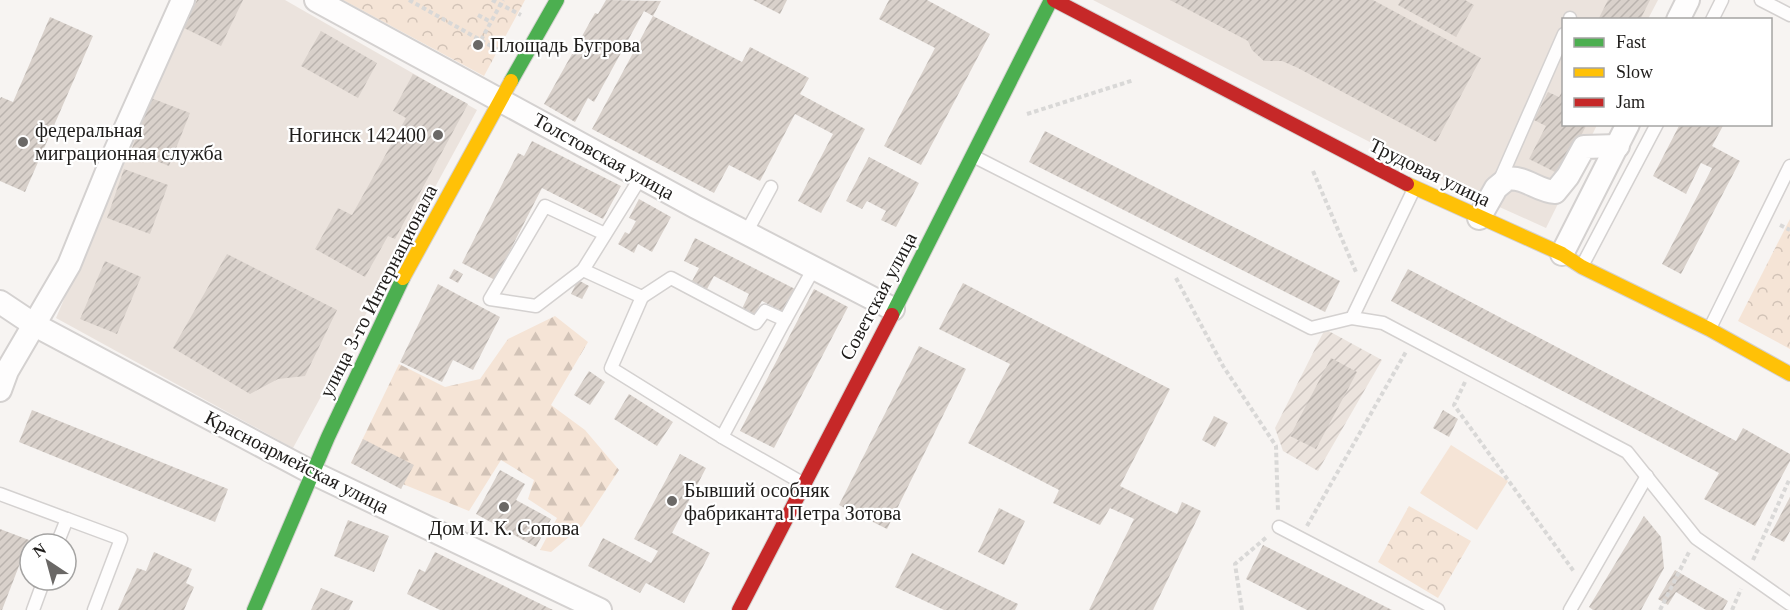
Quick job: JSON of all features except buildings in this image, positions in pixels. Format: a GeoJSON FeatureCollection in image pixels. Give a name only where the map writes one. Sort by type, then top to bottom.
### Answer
{"type":"FeatureCollection","features":[{"type":"Feature","properties":{"kind":"street"},"geometry":{"type":"LineString","coordinates":[[0,390],[7,371],[69,265],[115,152],[183,0]]}},
{"type":"Feature","properties":{"kind":"street","name":"Толстовская улица"},"geometry":{"type":"LineString","coordinates":[[316,0],[641,177],[893,309]]}},
{"type":"Feature","properties":{"kind":"street","name":"улица 3-го Интернационала"},"geometry":{"type":"LineString","coordinates":[[254,610],[311,472],[409,267],[557,0]]}},
{"type":"Feature","properties":{"kind":"street","name":"Советская улица"},"geometry":{"type":"LineString","coordinates":[[739,610],[974,156],[1052,0]]}},
{"type":"Feature","properties":{"kind":"street","name":"Трудовая улица"},"geometry":{"type":"LineString","coordinates":[[1052,0],[1415,188],[1562,254],[1582,267],[1709,329],[1790,374]]}},
{"type":"Feature","properties":{"kind":"street"},"geometry":{"type":"LineString","coordinates":[[1679,18],[1688,0]]}},
{"type":"Feature","properties":{"kind":"street"},"geometry":{"type":"LineString","coordinates":[[1562,254],[1627,126]]}},
{"type":"Feature","properties":{"kind":"street"},"geometry":{"type":"LineString","coordinates":[[1479,218],[1496,188],[1507,179],[1515,178],[1546,192],[1555,192],[1569,176],[1584,147],[1618,146]]}},
{"type":"Feature","properties":{"kind":"street","name":"Красноармейская улица"},"geometry":{"type":"LineString","coordinates":[[0,302],[33,324],[311,472],[600,610]]}},
{"type":"Feature","properties":{"kind":"lane"},"geometry":{"type":"LineString","coordinates":[[1713,18],[1722,0]]}},
{"type":"Feature","properties":{"kind":"lane"},"geometry":{"type":"LineString","coordinates":[[1761,0],[1790,15]]}},
{"type":"Feature","properties":{"kind":"lane"},"geometry":{"type":"LineString","coordinates":[[1496,188],[1562,36]]}},
{"type":"Feature","properties":{"kind":"lane"},"geometry":{"type":"LineString","coordinates":[[1582,267],[1656,126]]}},
{"type":"Feature","properties":{"kind":"lane"},"geometry":{"type":"LineString","coordinates":[[974,156],[1311,328],[1353,318],[1383,323],[1627,452],[1696,538],[1790,604]]}},
{"type":"Feature","properties":{"kind":"lane"},"geometry":{"type":"LineString","coordinates":[[1709,329],[1790,166]]}},
{"type":"Feature","properties":{"kind":"lane"},"geometry":{"type":"LineString","coordinates":[[605,234],[545,206],[490,299],[536,306],[583,270],[641,177]]}},
{"type":"Feature","properties":{"kind":"lane"},"geometry":{"type":"LineString","coordinates":[[746,233],[771,187]]}},
{"type":"Feature","properties":{"kind":"lane"},"geometry":{"type":"LineString","coordinates":[[1353,318],[1364,290],[1415,188]]}},
{"type":"Feature","properties":{"kind":"lane"},"geometry":{"type":"LineString","coordinates":[[722,437],[814,268]]}},
{"type":"Feature","properties":{"kind":"lane"},"geometry":{"type":"LineString","coordinates":[[583,270],[642,297]]}},
{"type":"Feature","properties":{"kind":"lane"},"geometry":{"type":"LineString","coordinates":[[785,320],[765,311],[756,323],[670,278],[642,297],[611,368],[722,437],[804,484]]}},
{"type":"Feature","properties":{"kind":"lane"},"geometry":{"type":"LineString","coordinates":[[1570,610],[1647,476]]}},
{"type":"Feature","properties":{"kind":"lane"},"geometry":{"type":"LineString","coordinates":[[0,494],[121,539],[94,610]]}},
{"type":"Feature","properties":{"kind":"lane"},"geometry":{"type":"LineString","coordinates":[[62,532],[67,519]]}},
{"type":"Feature","properties":{"kind":"lane"},"geometry":{"type":"LineString","coordinates":[[1279,527],[1438,610]]}},
{"type":"Feature","properties":{"kind":"lane"},"geometry":{"type":"LineString","coordinates":[[33,610],[40,592]]}},
{"type":"Feature","properties":{"kind":"path"},"geometry":{"type":"LineString","coordinates":[[409,0],[502,52]]}},
{"type":"Feature","properties":{"kind":"path"},"geometry":{"type":"LineString","coordinates":[[492,0],[502,2],[522,16]]}},
{"type":"Feature","properties":{"kind":"path"},"geometry":{"type":"LineString","coordinates":[[481,40],[502,2]]}},
{"type":"Feature","properties":{"kind":"path"},"geometry":{"type":"LineString","coordinates":[[478,15],[491,22]]}},
{"type":"Feature","properties":{"kind":"path"},"geometry":{"type":"LineString","coordinates":[[1027,114],[1134,80]]}},
{"type":"Feature","properties":{"kind":"path"},"geometry":{"type":"LineString","coordinates":[[1313,171],[1364,290]]}},
{"type":"Feature","properties":{"kind":"path"},"geometry":{"type":"LineString","coordinates":[[1780,225],[1790,230]]}},
{"type":"Feature","properties":{"kind":"path"},"geometry":{"type":"LineString","coordinates":[[1163,253],[1223,366],[1276,446],[1279,527],[1235,564],[1242,610]]}},
{"type":"Feature","properties":{"kind":"path"},"geometry":{"type":"LineString","coordinates":[[1300,538],[1413,339]]}},
{"type":"Feature","properties":{"kind":"path"},"geometry":{"type":"LineString","coordinates":[[1472,370],[1454,405],[1584,586]]}},
{"type":"Feature","properties":{"kind":"path"},"geometry":{"type":"LineString","coordinates":[[1732,610],[1790,478]]}},
{"type":"Feature","properties":{"kind":"path"},"geometry":{"type":"LineString","coordinates":[[1660,610],[1696,538]]}},
{"type":"Feature","properties":{"kind":"shaded area"},"geometry":{"type":"Polygon","coordinates":[[[192,0],[285,0],[477,110],[293,448],[56,318],[192,0]]]}},
{"type":"Feature","properties":{"kind":"shaded area"},"geometry":{"type":"Polygon","coordinates":[[[1093,0],[1658,0],[1649,18],[1562,18],[1562,126],[1597,126],[1546,228],[1475,196],[1093,0]]]}},
{"type":"Feature","properties":{"kind":"shaded area"},"geometry":{"type":"Polygon","coordinates":[[[1325,329],[1382,360],[1318,471],[1283,451],[1275,428],[1325,329]]]}},
{"type":"Feature","properties":{"kind":"green space"},"geometry":{"type":"Polygon","coordinates":[[[343,0],[525,0],[484,76],[343,0]]]}},
{"type":"Feature","properties":{"kind":"green space"},"geometry":{"type":"Polygon","coordinates":[[[1790,219],[1790,349],[1738,321],[1790,219]]]}},
{"type":"Feature","properties":{"kind":"green space"},"geometry":{"type":"Polygon","coordinates":[[[555,316],[588,342],[551,405],[585,430],[619,470],[582,526],[551,552],[540,550],[557,518],[528,499],[534,480],[501,460],[469,511],[351,463],[399,364],[445,387],[480,379],[508,339],[555,316]]]}},
{"type":"Feature","properties":{"kind":"green space"},"geometry":{"type":"Polygon","coordinates":[[[1451,445],[1508,481],[1477,530],[1420,493],[1451,445]]]}},
{"type":"Feature","properties":{"kind":"green space"},"geometry":{"type":"Polygon","coordinates":[[[1409,506],[1471,541],[1438,598],[1378,562],[1409,506]]]}},
{"type":"Feature","properties":{"kind":"traffic: fast"},"geometry":{"type":"LineString","coordinates":[[511,81],[557,0]]}},
{"type":"Feature","properties":{"kind":"traffic: fast"},"geometry":{"type":"LineString","coordinates":[[892,315],[1051,0]]}},
{"type":"Feature","properties":{"kind":"traffic: fast"},"geometry":{"type":"LineString","coordinates":[[254,610],[328,437],[403,278]]}},
{"type":"Feature","properties":{"kind":"traffic: slow"},"geometry":{"type":"LineString","coordinates":[[403,278],[511,81]]}},
{"type":"Feature","properties":{"kind":"traffic: slow"},"geometry":{"type":"LineString","coordinates":[[1407,184],[1562,254],[1582,267],[1709,329],[1790,374]]}},
{"type":"Feature","properties":{"kind":"traffic: jam"},"geometry":{"type":"LineString","coordinates":[[1054,0],[1407,184]]}},
{"type":"Feature","properties":{"kind":"traffic: jam"},"geometry":{"type":"LineString","coordinates":[[739,610],[892,315]]}},
{"type":"Feature","properties":{"kind":"place","name":"Площадь Бугрова"},"geometry":{"type":"Point","coordinates":[478,45]}},
{"type":"Feature","properties":{"kind":"place","name":"Ногинск 142400"},"geometry":{"type":"Point","coordinates":[438,135]}},
{"type":"Feature","properties":{"kind":"place","name":"федеральная миграционная служба"},"geometry":{"type":"Point","coordinates":[23,142]}},
{"type":"Feature","properties":{"kind":"place","name":"Бывший особняк фабриканта Петра Зотова"},"geometry":{"type":"Point","coordinates":[672,501]}},
{"type":"Feature","properties":{"kind":"place","name":"Дом И. К. Сопова"},"geometry":{"type":"Point","coordinates":[504,507]}}]}
